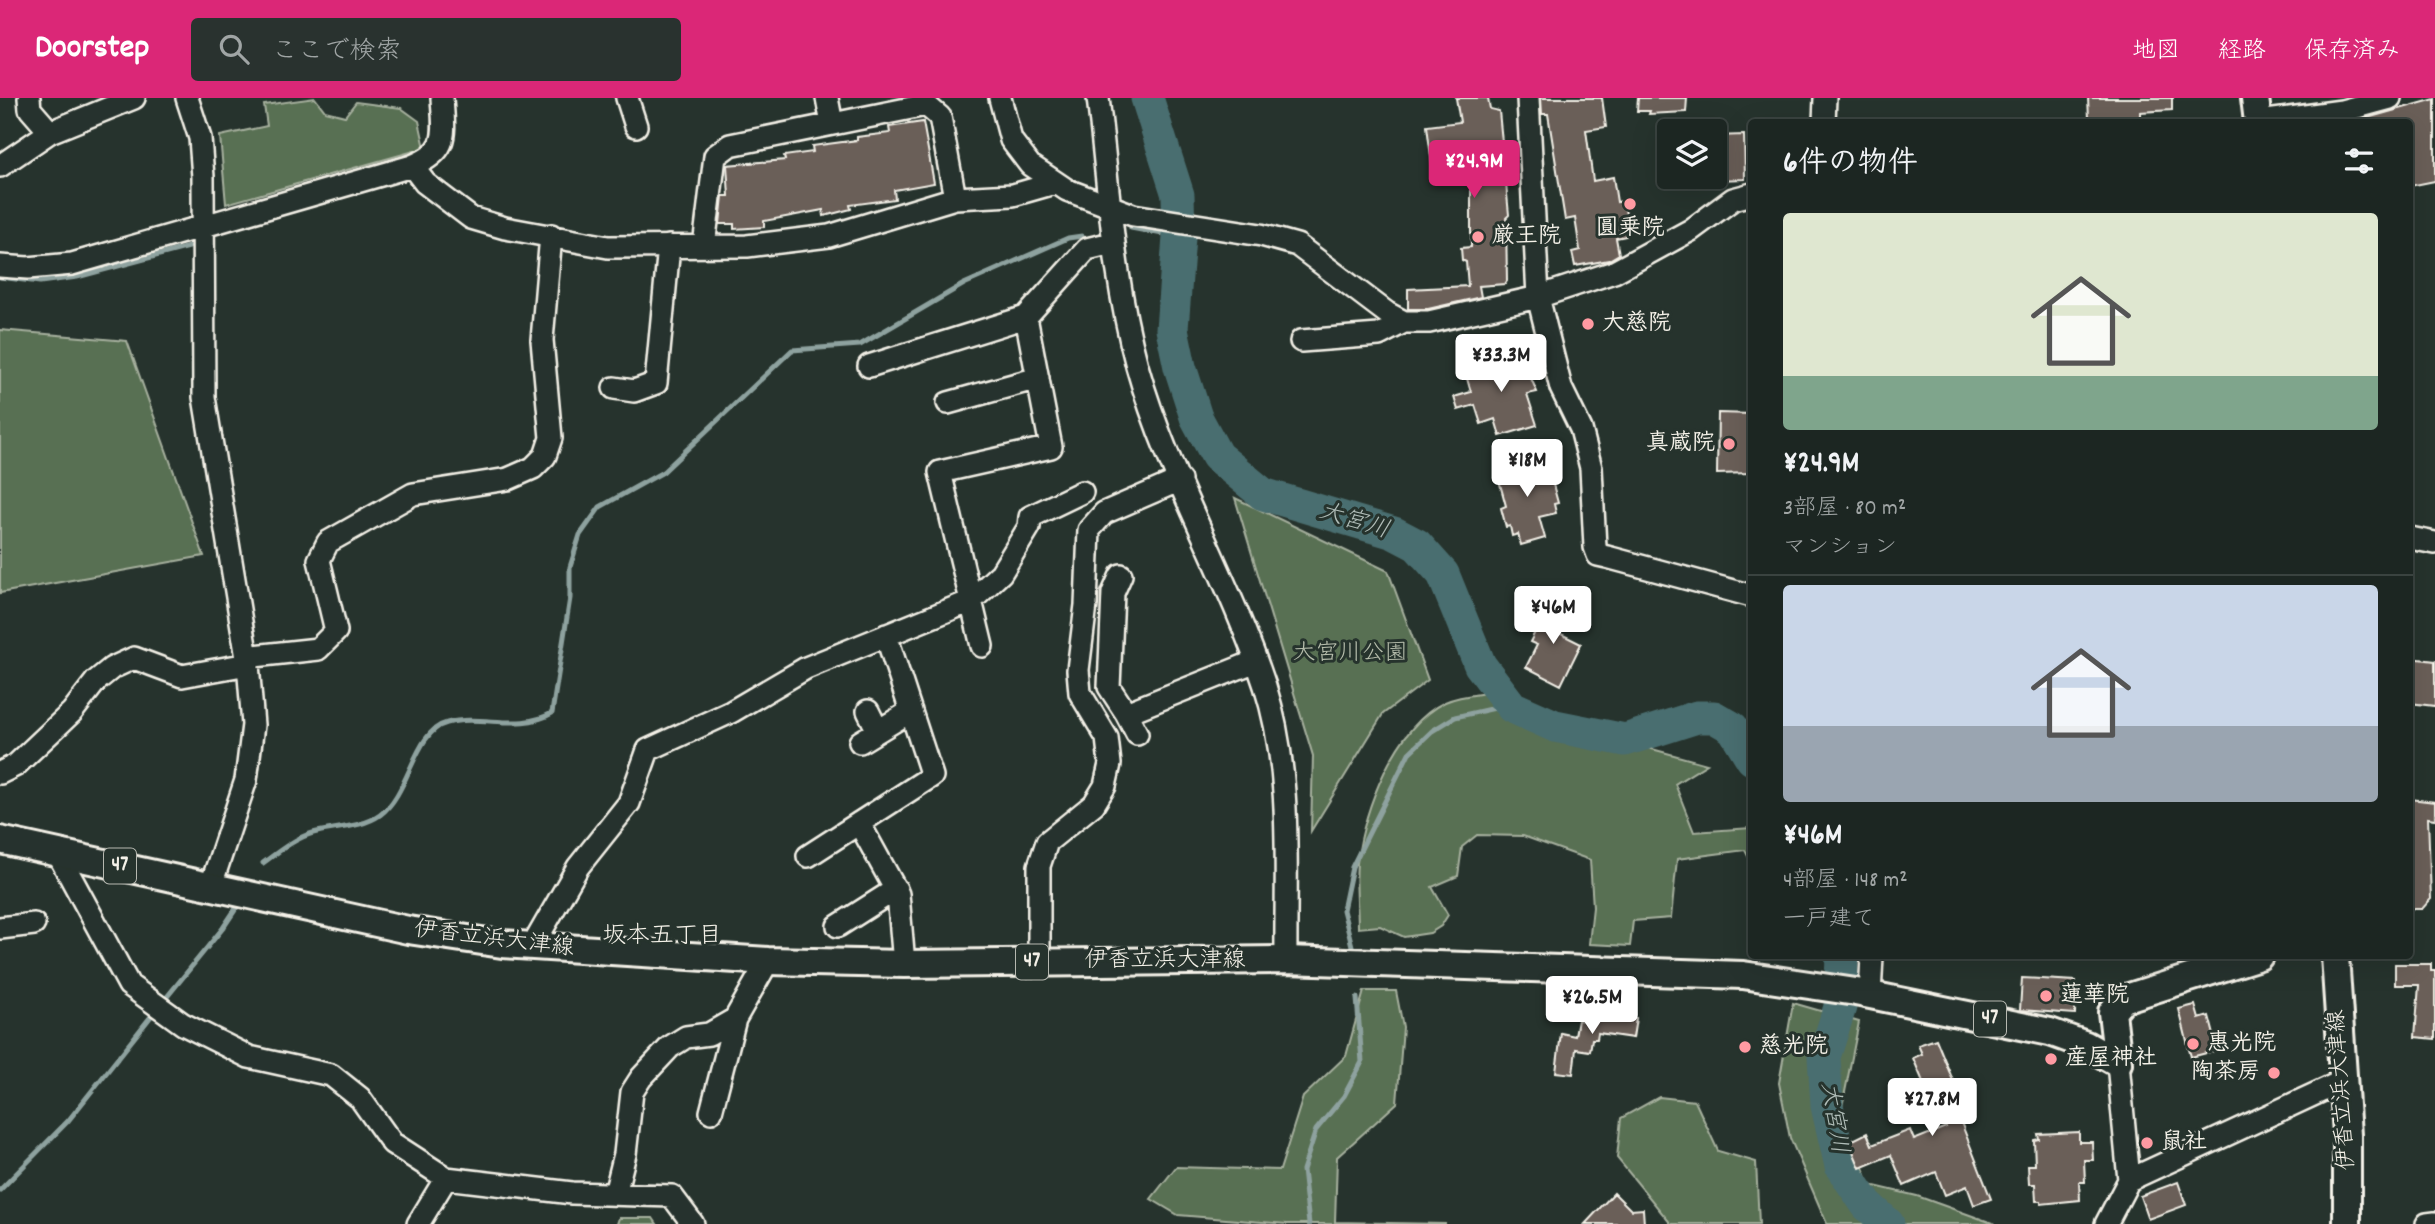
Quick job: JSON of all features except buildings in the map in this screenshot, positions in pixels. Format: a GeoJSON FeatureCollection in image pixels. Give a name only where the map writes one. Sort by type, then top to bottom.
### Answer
{"type":"FeatureCollection","features":[{"type":"Feature","properties":{"kind":"main road"},"geometry":{"type":"LineString","coordinates":[[2255,98],[2258,119]]}},
{"type":"Feature","properties":{"kind":"main road","name":"伊香立浜大津線"},"geometry":{"type":"LineString","coordinates":[[0,840],[408,930],[532,947],[768,961],[904,964],[1286,960],[1743,975],[1815,984],[2049,1032],[2086,1045],[2118,1063]]}},
{"type":"Feature","properties":{"kind":"main road"},"geometry":{"type":"LineString","coordinates":[[2118,1063],[2112,1012],[2123,999],[2250,959]]}},
{"type":"Feature","properties":{"kind":"main road","name":"伊香立浜大津線"},"geometry":{"type":"LineString","coordinates":[[2334,959],[2349,1189],[2347,1224]]}},
{"type":"Feature","properties":{"kind":"street"},"geometry":{"type":"LineString","coordinates":[[29,98],[30,109],[50,132]]}},
{"type":"Feature","properties":{"kind":"street"},"geometry":{"type":"LineString","coordinates":[[0,166],[50,132],[134,98]]}},
{"type":"Feature","properties":{"kind":"street"},"geometry":{"type":"LineString","coordinates":[[187,98],[200,138],[204,397],[248,664],[253,725],[246,780],[211,885]]}},
{"type":"Feature","properties":{"kind":"street"},"geometry":{"type":"LineString","coordinates":[[0,266],[28,268],[72,264],[412,166],[432,158],[444,141],[442,98]]}},
{"type":"Feature","properties":{"kind":"street"},"geometry":{"type":"LineString","coordinates":[[627,98],[636,125]]}},
{"type":"Feature","properties":{"kind":"street"},"geometry":{"type":"LineString","coordinates":[[827,98],[832,124]]}},
{"type":"Feature","properties":{"kind":"street"},"geometry":{"type":"LineString","coordinates":[[1000,98],[1011,140],[1030,165],[1081,198],[1107,204],[1133,215],[1261,235],[1297,245],[1387,313],[1404,322]]}},
{"type":"Feature","properties":{"kind":"street"},"geometry":{"type":"LineString","coordinates":[[1098,98],[1112,243],[1137,365],[1155,423],[1256,661],[1281,759],[1286,828],[1286,960]]}},
{"type":"Feature","properties":{"kind":"street"},"geometry":{"type":"LineString","coordinates":[[1528,98],[1538,297],[1561,388],[1581,429],[1591,468],[1595,547],[1598,555],[1748,595]]}},
{"type":"Feature","properties":{"kind":"street"},"geometry":{"type":"LineString","coordinates":[[1824,119],[1825,98]]}},
{"type":"Feature","properties":{"kind":"street"},"geometry":{"type":"LineString","coordinates":[[2281,119],[2342,111],[2390,98]]}},
{"type":"Feature","properties":{"kind":"street"},"geometry":{"type":"LineString","coordinates":[[704,246],[715,156],[730,145],[926,105],[940,117],[955,198]]}},
{"type":"Feature","properties":{"kind":"street"},"geometry":{"type":"LineString","coordinates":[[412,166],[425,183],[471,218],[505,228],[608,247],[747,246],[829,236],[955,198],[1013,195],[1055,183]]}},
{"type":"Feature","properties":{"kind":"street"},"geometry":{"type":"LineString","coordinates":[[1301,341],[1379,335],[1404,322],[1429,321],[1538,297],[1614,272],[1691,230],[1733,199],[1748,195]]}},
{"type":"Feature","properties":{"kind":"street"},"geometry":{"type":"LineString","coordinates":[[0,773],[16,765],[72,712],[96,681],[134,658],[182,676],[248,664],[254,656],[318,649],[336,631],[319,560],[328,542],[413,494],[508,479],[533,468],[545,456],[551,439],[542,340],[551,235]]}},
{"type":"Feature","properties":{"kind":"street"},"geometry":{"type":"LineString","coordinates":[[869,366],[1026,317],[1087,249],[1112,243]]}},
{"type":"Feature","properties":{"kind":"street"},"geometry":{"type":"LineString","coordinates":[[614,388],[634,391],[656,383],[669,246]]}},
{"type":"Feature","properties":{"kind":"street"},"geometry":{"type":"LineString","coordinates":[[982,646],[940,472],[1051,447],[1026,317]]}},
{"type":"Feature","properties":{"kind":"street"},"geometry":{"type":"LineString","coordinates":[[948,403],[1038,378]]}},
{"type":"Feature","properties":{"kind":"street"},"geometry":{"type":"LineString","coordinates":[[1039,962],[1039,866],[1047,842],[1094,804],[1105,786],[1110,764],[1107,738],[1080,693],[1078,670],[1086,604],[1089,530],[1104,513],[1180,480]]}},
{"type":"Feature","properties":{"kind":"street"},"geometry":{"type":"LineString","coordinates":[[532,947],[578,867],[629,803],[648,750],[731,712],[806,668],[971,601],[1001,573],[1029,527],[1030,517],[1082,492]]}},
{"type":"Feature","properties":{"kind":"street"},"geometry":{"type":"LineString","coordinates":[[2413,539],[2435,543]]}},
{"type":"Feature","properties":{"kind":"street"},"geometry":{"type":"LineString","coordinates":[[1121,575],[1113,593],[1109,687],[1137,734]]}},
{"type":"Feature","properties":{"kind":"street"},"geometry":{"type":"LineString","coordinates":[[808,856],[932,776],[886,635]]}},
{"type":"Feature","properties":{"kind":"street"},"geometry":{"type":"LineString","coordinates":[[1126,713],[1256,661]]}},
{"type":"Feature","properties":{"kind":"street"},"geometry":{"type":"LineString","coordinates":[[868,711],[869,736],[911,711]]}},
{"type":"Feature","properties":{"kind":"street"},"geometry":{"type":"LineString","coordinates":[[859,823],[896,889],[904,964]]}},
{"type":"Feature","properties":{"kind":"street"},"geometry":{"type":"LineString","coordinates":[[57,852],[129,985],[183,1024],[249,1057],[331,1075],[360,1098],[391,1143],[446,1178],[572,1193],[671,1196],[694,1224]]}},
{"type":"Feature","properties":{"kind":"street"},"geometry":{"type":"LineString","coordinates":[[838,926],[896,889]]}},
{"type":"Feature","properties":{"kind":"street"},"geometry":{"type":"LineString","coordinates":[[0,928],[34,924]]}},
{"type":"Feature","properties":{"kind":"street"},"geometry":{"type":"LineString","coordinates":[[1863,993],[1871,959]]}},
{"type":"Feature","properties":{"kind":"street"},"geometry":{"type":"LineString","coordinates":[[711,1112],[735,1019],[768,961]]}},
{"type":"Feature","properties":{"kind":"street"},"geometry":{"type":"LineString","coordinates":[[615,1194],[625,1154],[632,1092],[670,1046],[686,1037],[709,1034],[735,1019]]}},
{"type":"Feature","properties":{"kind":"street"},"geometry":{"type":"LineString","coordinates":[[2106,1224],[2129,1180],[2118,1063]]}},
{"type":"Feature","properties":{"kind":"street"},"geometry":{"type":"LineString","coordinates":[[2129,1180],[2343,1081]]}},
{"type":"Feature","properties":{"kind":"street"},"geometry":{"type":"LineString","coordinates":[[418,1224],[446,1178]]}},
{"type":"Feature","properties":{"kind":"street"},"geometry":{"type":"LineString","coordinates":[[2427,1224],[2435,1223]]}},
{"type":"Feature","properties":{"kind":"green space"},"geometry":{"type":"Polygon","coordinates":[[[315,98],[325,111],[345,116],[356,102],[401,108],[419,121],[425,148],[226,204],[220,136],[267,126],[264,105],[315,98]]]}},
{"type":"Feature","properties":{"kind":"green space"},"geometry":{"type":"Polygon","coordinates":[[[0,330],[127,341],[204,556],[0,593],[0,330]]]}},
{"type":"Feature","properties":{"kind":"green space","name":"大宮川公園"},"geometry":{"type":"Polygon","coordinates":[[[1235,498],[1388,571],[1428,680],[1383,714],[1311,831],[1313,756],[1235,498]]]}},
{"type":"Feature","properties":{"kind":"green space"},"geometry":{"type":"Polygon","coordinates":[[[1488,693],[1506,714],[1551,734],[1652,749],[1707,764],[1675,784],[1694,832],[1748,828],[1748,856],[1745,850],[1677,859],[1671,918],[1633,921],[1630,946],[1589,944],[1593,907],[1590,860],[1523,836],[1477,835],[1462,847],[1458,876],[1432,887],[1448,915],[1441,926],[1430,933],[1404,937],[1380,926],[1358,928],[1357,863],[1374,795],[1384,772],[1411,730],[1427,714],[1445,702],[1488,693]]]}},
{"type":"Feature","properties":{"kind":"green space"},"geometry":{"type":"Polygon","coordinates":[[[1364,991],[1396,991],[1403,1027],[1397,1103],[1337,1157],[1335,1222],[1446,1224],[1287,1224],[1178,1215],[1151,1199],[1176,1167],[1280,1170],[1303,1097],[1346,1056],[1364,991]]]}},
{"type":"Feature","properties":{"kind":"green space"},"geometry":{"type":"Polygon","coordinates":[[[1793,1003],[1859,1022],[1841,1112],[1870,1185],[1917,1196],[1995,1224],[1827,1224],[1790,1138],[1779,1083],[1793,1003]]]}},
{"type":"Feature","properties":{"kind":"green space"},"geometry":{"type":"Polygon","coordinates":[[[1659,1097],[1695,1101],[1718,1151],[1756,1162],[1759,1224],[1671,1224],[1617,1158],[1621,1118],[1659,1097]]]}},
{"type":"Feature","properties":{"kind":"green space"},"geometry":{"type":"Polygon","coordinates":[[[619,1218],[653,1218],[657,1224],[617,1224],[619,1218]]]}},
{"type":"Feature","properties":{"kind":"waterway","name":"大宮川"},"geometry":{"type":"LineString","coordinates":[[1147,98],[1178,195],[1179,237],[1172,329],[1180,367],[1196,417],[1217,456],[1263,494],[1394,533],[1417,545],[1443,574],[1480,665],[1512,707],[1555,726],[1625,740],[1697,717],[1714,717],[1733,728],[1748,752]]}},
{"type":"Feature","properties":{"kind":"waterway"},"geometry":{"type":"LineString","coordinates":[[1131,228],[1179,237]]}},
{"type":"Feature","properties":{"kind":"waterway"},"geometry":{"type":"LineString","coordinates":[[263,863],[306,835],[356,825],[380,815],[390,805],[419,750],[436,728],[460,721],[527,721],[552,713],[570,598],[570,567],[580,535],[600,507],[663,472],[792,350],[860,345],[964,284],[1068,238],[1082,236]]}},
{"type":"Feature","properties":{"kind":"waterway"},"geometry":{"type":"LineString","coordinates":[[0,277],[40,282],[77,277],[189,247]]}},
{"type":"Feature","properties":{"kind":"waterway"},"geometry":{"type":"LineString","coordinates":[[1352,946],[1343,910],[1352,867],[1409,753],[1432,731],[1455,717],[1495,708],[1507,701]]}},
{"type":"Feature","properties":{"kind":"waterway"},"geometry":{"type":"LineString","coordinates":[[162,1003],[237,907]]}},
{"type":"Feature","properties":{"kind":"waterway","name":"大宮川"},"geometry":{"type":"LineString","coordinates":[[1842,959],[1840,1007],[1824,1057],[1827,1106],[1841,1166],[1867,1205],[1888,1224]]}},
{"type":"Feature","properties":{"kind":"waterway"},"geometry":{"type":"LineString","coordinates":[[1309,1224],[1303,1170],[1316,1130],[1344,1096],[1362,1062],[1357,998]]}},
{"type":"Feature","properties":{"kind":"waterway"},"geometry":{"type":"LineString","coordinates":[[0,1190],[68,1121],[156,1010]]}},
{"type":"Feature","properties":{"kind":"place","name":"圓乗院"},"geometry":{"type":"Point","coordinates":[1630,204]}},
{"type":"Feature","properties":{"kind":"place","name":"厳王院"},"geometry":{"type":"Point","coordinates":[1478,237]}},
{"type":"Feature","properties":{"kind":"place","name":"大慈院"},"geometry":{"type":"Point","coordinates":[1588,324]}},
{"type":"Feature","properties":{"kind":"place","name":"真蔵院"},"geometry":{"type":"Point","coordinates":[1729,444]}},
{"type":"Feature","properties":{"kind":"place","name":"蓮華院"},"geometry":{"type":"Point","coordinates":[2046,996]}},
{"type":"Feature","properties":{"kind":"place","name":"惠光院"},"geometry":{"type":"Point","coordinates":[2193,1044]}},
{"type":"Feature","properties":{"kind":"place","name":"慈光院"},"geometry":{"type":"Point","coordinates":[1745,1047]}},
{"type":"Feature","properties":{"kind":"place","name":"産屋神社"},"geometry":{"type":"Point","coordinates":[2051,1059]}},
{"type":"Feature","properties":{"kind":"place","name":"陶茶房"},"geometry":{"type":"Point","coordinates":[2274,1073]}},
{"type":"Feature","properties":{"kind":"place","name":"鼠社"},"geometry":{"type":"Point","coordinates":[2147,1143]}},
{"type":"Feature","properties":{"kind":"district","name":"坂本五丁目"},"geometry":{"type":"Point","coordinates":[662,937]}}]}
